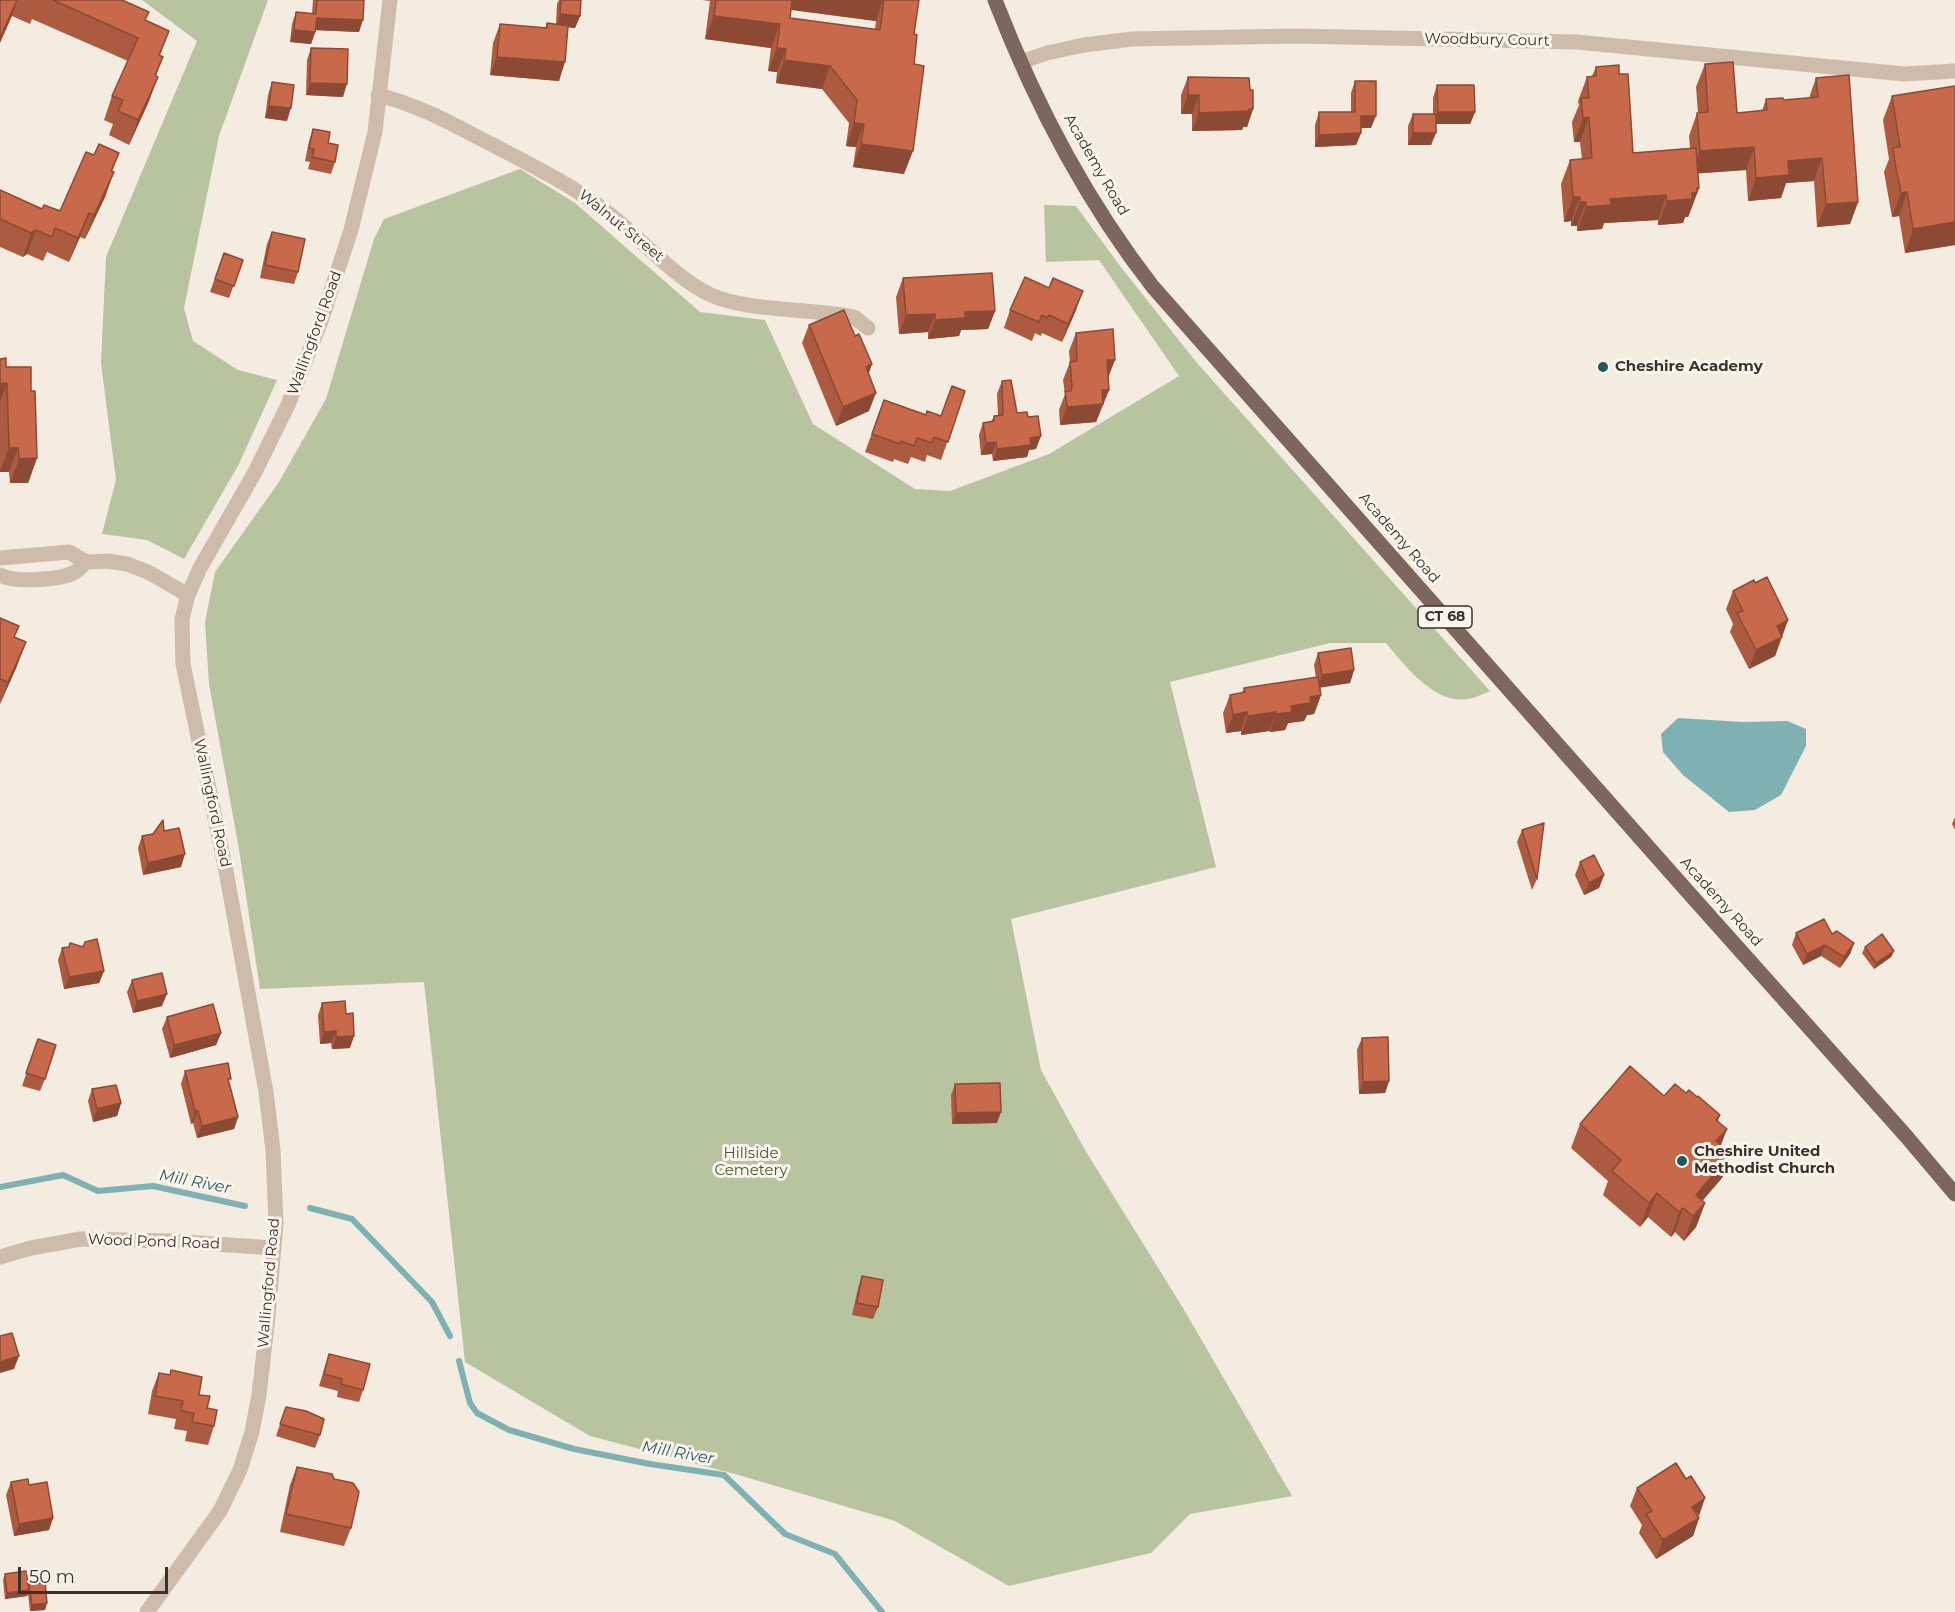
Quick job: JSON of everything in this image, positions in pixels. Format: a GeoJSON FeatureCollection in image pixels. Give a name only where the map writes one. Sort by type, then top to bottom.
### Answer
{"type":"FeatureCollection","features":[{"type":"Feature","properties":{"kind":"main road","name":"Academy Road"},"geometry":{"type":"LineString","coordinates":[[995,0],[1021,62],[1056,134],[1109,227],[1153,287],[1955,1194]]}},
{"type":"Feature","properties":{"kind":"street","name":"Wallingford Road"},"geometry":{"type":"LineString","coordinates":[[147,1612],[220,1511],[240,1470],[252,1432],[259,1395],[274,1248],[276,1192],[266,1092],[226,871],[183,664],[182,619],[188,595],[200,568],[272,440],[306,363],[351,230],[375,132],[390,0]]}},
{"type":"Feature","properties":{"kind":"street","name":"Woodbury Court"},"geometry":{"type":"LineString","coordinates":[[1021,62],[1075,47],[1132,39],[1296,36],[1577,42],[1904,74],[1955,71]]}},
{"type":"Feature","properties":{"kind":"street","name":"Walnut Street"},"geometry":{"type":"LineString","coordinates":[[378,96],[401,101],[449,122],[579,191],[610,214],[688,281],[711,295],[736,302],[845,315],[854,317],[868,328]]}},
{"type":"Feature","properties":{"kind":"street"},"geometry":{"type":"LineString","coordinates":[[0,558],[69,552],[86,562],[108,561],[127,564],[148,572],[188,595]]}},
{"type":"Feature","properties":{"kind":"street"},"geometry":{"type":"LineString","coordinates":[[0,575],[5,579],[64,576],[75,572],[86,562]]}},
{"type":"Feature","properties":{"kind":"street","name":"Wood Pond Road"},"geometry":{"type":"LineString","coordinates":[[0,1257],[31,1248],[81,1239],[128,1239],[274,1248]]}},
{"type":"Feature","properties":{"kind":"green space"},"geometry":{"type":"Polygon","coordinates":[[[142,0],[268,0],[219,136],[184,308],[193,341],[238,370],[277,380],[239,464],[184,559],[147,540],[102,534],[116,480],[101,363],[106,257],[197,41],[142,0]]]}},
{"type":"Feature","properties":{"kind":"green space","name":"Hillside Cemetery"},"geometry":{"type":"Polygon","coordinates":[[[520,169],[575,203],[700,312],[765,320],[813,424],[915,489],[950,491],[1049,454],[1179,376],[1099,260],[1046,262],[1044,205],[1076,206],[1197,363],[1490,691],[1468,699],[1444,696],[1422,682],[1386,643],[1330,643],[1170,682],[1216,867],[1011,919],[1041,1070],[1085,1150],[1183,1308],[1292,1496],[1190,1514],[1151,1553],[1009,1586],[895,1521],[735,1474],[590,1436],[465,1362],[424,982],[260,989],[239,849],[209,684],[205,622],[215,572],[279,482],[326,399],[374,239],[384,219],[520,169]]]}},
{"type":"Feature","properties":{"kind":"water"},"geometry":{"type":"Polygon","coordinates":[[[1678,718],[1743,722],[1787,721],[1806,729],[1806,746],[1781,795],[1755,810],[1729,812],[1683,775],[1663,752],[1661,734],[1678,718]]]}},
{"type":"Feature","properties":{"kind":"building"},"geometry":{"type":"Polygon","coordinates":[[[0,0],[17,0],[0,38],[0,0]]]}},
{"type":"Feature","properties":{"kind":"building"},"geometry":{"type":"Polygon","coordinates":[[[53,0],[122,0],[149,12],[145,20],[169,31],[159,55],[163,57],[155,75],[158,77],[138,120],[118,111],[123,100],[112,96],[138,38],[53,0]]]}},
{"type":"Feature","properties":{"kind":"building"},"geometry":{"type":"Polygon","coordinates":[[[317,0],[364,0],[363,20],[317,18],[315,32],[294,30],[296,12],[316,14],[317,0]]]}},
{"type":"Feature","properties":{"kind":"building"},"geometry":{"type":"Polygon","coordinates":[[[561,0],[581,0],[580,16],[560,14],[561,0]]]}},
{"type":"Feature","properties":{"kind":"building"},"geometry":{"type":"Polygon","coordinates":[[[716,0],[792,0],[790,18],[880,30],[884,0],[919,0],[914,34],[917,35],[914,64],[924,66],[913,151],[861,144],[864,124],[854,123],[857,100],[830,66],[784,60],[786,49],[777,48],[780,24],[714,16],[716,0]]]}},
{"type":"Feature","properties":{"kind":"building"},"geometry":{"type":"Polygon","coordinates":[[[547,23],[568,26],[565,62],[497,57],[500,24],[547,28],[547,23]]]}},
{"type":"Feature","properties":{"kind":"building"},"geometry":{"type":"Polygon","coordinates":[[[311,48],[348,49],[347,84],[310,83],[311,48]]]}},
{"type":"Feature","properties":{"kind":"building"},"geometry":{"type":"Polygon","coordinates":[[[1733,62],[1737,113],[1767,110],[1766,99],[1818,97],[1816,78],[1849,75],[1858,202],[1826,204],[1822,158],[1788,161],[1789,175],[1756,178],[1754,147],[1700,151],[1697,113],[1708,112],[1705,64],[1733,62]]]}},
{"type":"Feature","properties":{"kind":"building"},"geometry":{"type":"Polygon","coordinates":[[[1619,65],[1619,74],[1628,74],[1633,153],[1696,148],[1699,188],[1697,192],[1692,193],[1692,199],[1667,201],[1666,195],[1610,199],[1611,205],[1586,207],[1586,202],[1580,202],[1580,197],[1573,197],[1570,160],[1592,158],[1589,117],[1583,118],[1581,98],[1589,98],[1587,77],[1596,76],[1596,67],[1619,65]]]}},
{"type":"Feature","properties":{"kind":"building"},"geometry":{"type":"Polygon","coordinates":[[[1188,77],[1249,78],[1250,90],[1253,90],[1253,109],[1199,113],[1199,95],[1188,95],[1188,77]]]}},
{"type":"Feature","properties":{"kind":"building"},"geometry":{"type":"Polygon","coordinates":[[[1355,81],[1376,81],[1376,116],[1361,116],[1361,133],[1319,135],[1319,112],[1355,112],[1355,81]]]}},
{"type":"Feature","properties":{"kind":"building"},"geometry":{"type":"Polygon","coordinates":[[[272,82],[294,85],[291,108],[269,106],[272,82]]]}},
{"type":"Feature","properties":{"kind":"building"},"geometry":{"type":"Polygon","coordinates":[[[1437,85],[1474,85],[1475,112],[1438,112],[1437,85]]]}},
{"type":"Feature","properties":{"kind":"building"},"geometry":{"type":"Polygon","coordinates":[[[1955,86],[1955,222],[1913,229],[1907,192],[1901,193],[1896,169],[1893,148],[1900,147],[1892,96],[1955,86]]]}},
{"type":"Feature","properties":{"kind":"building"},"geometry":{"type":"Polygon","coordinates":[[[1413,114],[1436,114],[1436,133],[1413,133],[1413,114]]]}},
{"type":"Feature","properties":{"kind":"building"},"geometry":{"type":"Polygon","coordinates":[[[313,129],[330,132],[328,143],[338,145],[335,162],[312,157],[314,149],[309,148],[313,129]]]}},
{"type":"Feature","properties":{"kind":"building"},"geometry":{"type":"Polygon","coordinates":[[[99,144],[119,153],[111,171],[114,172],[94,215],[89,213],[78,238],[55,228],[52,237],[36,230],[31,233],[0,219],[0,190],[42,209],[44,205],[60,211],[86,152],[94,155],[99,144]]]}},
{"type":"Feature","properties":{"kind":"building"},"geometry":{"type":"Polygon","coordinates":[[[272,232],[305,239],[298,272],[265,265],[272,232]]]}},
{"type":"Feature","properties":{"kind":"building"},"geometry":{"type":"Polygon","coordinates":[[[224,253],[243,260],[234,286],[215,279],[224,253]]]}},
{"type":"Feature","properties":{"kind":"building"},"geometry":{"type":"Polygon","coordinates":[[[992,273],[995,311],[965,312],[965,318],[935,320],[935,314],[906,315],[903,278],[992,273]]]}},
{"type":"Feature","properties":{"kind":"building"},"geometry":{"type":"Polygon","coordinates":[[[1025,277],[1049,288],[1053,278],[1083,291],[1068,324],[1049,315],[1047,318],[1042,315],[1039,322],[1010,310],[1025,277]]]}},
{"type":"Feature","properties":{"kind":"building"},"geometry":{"type":"Polygon","coordinates":[[[844,310],[855,336],[859,334],[872,364],[866,367],[876,393],[843,407],[809,325],[844,310]]]}},
{"type":"Feature","properties":{"kind":"building"},"geometry":{"type":"Polygon","coordinates":[[[1113,329],[1115,360],[1107,360],[1109,390],[1102,390],[1103,404],[1067,407],[1065,391],[1071,391],[1072,386],[1070,362],[1077,361],[1076,333],[1113,329]]]}},
{"type":"Feature","properties":{"kind":"building"},"geometry":{"type":"Polygon","coordinates":[[[6,358],[6,367],[31,367],[31,391],[35,391],[37,458],[19,459],[18,448],[9,448],[7,383],[0,384],[0,359],[6,358]]]}},
{"type":"Feature","properties":{"kind":"building"},"geometry":{"type":"Polygon","coordinates":[[[1011,380],[1017,413],[1027,412],[1028,417],[1038,416],[1041,436],[1030,438],[1031,445],[997,449],[996,442],[986,443],[983,423],[994,421],[994,416],[1003,415],[1002,381],[1011,380]]]}},
{"type":"Feature","properties":{"kind":"building"},"geometry":{"type":"Polygon","coordinates":[[[952,386],[965,391],[948,442],[934,437],[932,443],[917,438],[914,446],[901,441],[900,444],[872,434],[884,400],[926,415],[927,411],[941,416],[952,386]]]}},
{"type":"Feature","properties":{"kind":"building"},"geometry":{"type":"Polygon","coordinates":[[[1767,577],[1788,620],[1777,626],[1782,637],[1756,650],[1737,613],[1743,611],[1733,591],[1754,580],[1755,583],[1767,577]]]}},
{"type":"Feature","properties":{"kind":"building"},"geometry":{"type":"Polygon","coordinates":[[[0,618],[19,626],[14,637],[26,642],[8,682],[0,679],[0,618]]]}},
{"type":"Feature","properties":{"kind":"building"},"geometry":{"type":"Polygon","coordinates":[[[1351,648],[1354,670],[1322,675],[1318,653],[1351,648]]]}},
{"type":"Feature","properties":{"kind":"building"},"geometry":{"type":"Polygon","coordinates":[[[1318,677],[1321,695],[1310,697],[1311,703],[1291,706],[1292,712],[1248,716],[1247,712],[1233,715],[1230,695],[1245,692],[1244,688],[1318,677]]]}},
{"type":"Feature","properties":{"kind":"building"},"geometry":{"type":"Polygon","coordinates":[[[163,820],[164,831],[179,828],[185,854],[148,863],[142,836],[153,834],[163,820]]]}},
{"type":"Feature","properties":{"kind":"building"},"geometry":{"type":"Polygon","coordinates":[[[1544,823],[1537,879],[1522,830],[1544,823]]]}},
{"type":"Feature","properties":{"kind":"building"},"geometry":{"type":"Polygon","coordinates":[[[1594,855],[1604,875],[1589,883],[1580,862],[1594,855]]]}},
{"type":"Feature","properties":{"kind":"building"},"geometry":{"type":"Polygon","coordinates":[[[1824,919],[1832,934],[1837,931],[1854,943],[1844,957],[1825,945],[1807,954],[1796,933],[1824,919]]]}},
{"type":"Feature","properties":{"kind":"building"},"geometry":{"type":"Polygon","coordinates":[[[1882,934],[1894,951],[1876,963],[1865,947],[1882,934]]]}},
{"type":"Feature","properties":{"kind":"building"},"geometry":{"type":"Polygon","coordinates":[[[97,939],[104,971],[69,977],[62,948],[69,947],[70,943],[83,947],[85,942],[97,939]]]}},
{"type":"Feature","properties":{"kind":"building"},"geometry":{"type":"Polygon","coordinates":[[[162,973],[167,994],[137,1001],[132,980],[162,973]]]}},
{"type":"Feature","properties":{"kind":"building"},"geometry":{"type":"Polygon","coordinates":[[[345,1001],[346,1014],[353,1013],[354,1036],[336,1037],[336,1031],[324,1032],[322,1003],[345,1001]]]}},
{"type":"Feature","properties":{"kind":"building"},"geometry":{"type":"Polygon","coordinates":[[[213,1004],[221,1033],[174,1045],[167,1017],[213,1004]]]}},
{"type":"Feature","properties":{"kind":"building"},"geometry":{"type":"Polygon","coordinates":[[[1388,1037],[1389,1081],[1363,1082],[1362,1038],[1388,1037]]]}},
{"type":"Feature","properties":{"kind":"building"},"geometry":{"type":"Polygon","coordinates":[[[38,1039],[56,1045],[45,1079],[26,1073],[38,1039]]]}},
{"type":"Feature","properties":{"kind":"building"},"geometry":{"type":"Polygon","coordinates":[[[228,1063],[231,1079],[228,1079],[238,1117],[202,1126],[198,1111],[195,1111],[185,1071],[228,1063]]]}},
{"type":"Feature","properties":{"kind":"building","name":"Cheshire United Methodist Church"},"geometry":{"type":"Polygon","coordinates":[[[1630,1066],[1664,1096],[1675,1084],[1686,1093],[1689,1090],[1720,1115],[1716,1120],[1727,1129],[1716,1141],[1731,1154],[1696,1195],[1705,1203],[1693,1216],[1683,1208],[1679,1212],[1657,1193],[1649,1203],[1612,1171],[1621,1160],[1580,1124],[1630,1066]]]}},
{"type":"Feature","properties":{"kind":"building"},"geometry":{"type":"Polygon","coordinates":[[[1000,1083],[1001,1112],[956,1113],[955,1084],[1000,1083]]]}},
{"type":"Feature","properties":{"kind":"building"},"geometry":{"type":"Polygon","coordinates":[[[116,1085],[121,1103],[97,1109],[92,1089],[116,1085]]]}},
{"type":"Feature","properties":{"kind":"building"},"geometry":{"type":"Polygon","coordinates":[[[862,1276],[883,1280],[878,1307],[857,1303],[862,1276]]]}},
{"type":"Feature","properties":{"kind":"building"},"geometry":{"type":"Polygon","coordinates":[[[12,1333],[19,1356],[0,1362],[0,1336],[12,1333]]]}},
{"type":"Feature","properties":{"kind":"building"},"geometry":{"type":"Polygon","coordinates":[[[329,1354],[370,1364],[363,1390],[341,1384],[342,1379],[324,1374],[329,1354]]]}},
{"type":"Feature","properties":{"kind":"building"},"geometry":{"type":"Polygon","coordinates":[[[171,1370],[202,1377],[199,1395],[210,1396],[207,1408],[217,1410],[214,1426],[192,1422],[194,1413],[181,1411],[183,1401],[155,1396],[159,1373],[170,1375],[171,1370]]]}},
{"type":"Feature","properties":{"kind":"building"},"geometry":{"type":"Polygon","coordinates":[[[286,1407],[306,1411],[324,1419],[320,1435],[280,1424],[286,1407]]]}},
{"type":"Feature","properties":{"kind":"building"},"geometry":{"type":"Polygon","coordinates":[[[1676,1463],[1686,1479],[1691,1476],[1705,1498],[1692,1507],[1699,1518],[1663,1540],[1646,1514],[1652,1511],[1637,1488],[1676,1463]]]}},
{"type":"Feature","properties":{"kind":"building"},"geometry":{"type":"Polygon","coordinates":[[[297,1467],[332,1474],[334,1479],[353,1483],[359,1492],[351,1528],[286,1514],[297,1467]]]}},
{"type":"Feature","properties":{"kind":"building"},"geometry":{"type":"Polygon","coordinates":[[[28,1479],[29,1485],[47,1482],[53,1518],[19,1524],[11,1482],[28,1479]]]}},
{"type":"Feature","properties":{"kind":"building"},"geometry":{"type":"Polygon","coordinates":[[[26,1571],[29,1590],[7,1593],[5,1574],[26,1571]]]}},
{"type":"Feature","properties":{"kind":"building"},"geometry":{"type":"Polygon","coordinates":[[[45,1582],[47,1603],[32,1605],[29,1584],[45,1582]]]}},
{"type":"Feature","properties":{"kind":"waterway","name":"Mill River"},"geometry":{"type":"LineString","coordinates":[[0,1187],[63,1175],[98,1191],[153,1186],[245,1206]]}},
{"type":"Feature","properties":{"kind":"waterway","name":"Mill River"},"geometry":{"type":"LineString","coordinates":[[310,1208],[352,1219],[432,1302],[450,1336]]}},
{"type":"Feature","properties":{"kind":"waterway","name":"Mill River"},"geometry":{"type":"LineString","coordinates":[[459,1361],[470,1403],[477,1413],[509,1430],[574,1449],[724,1475],[785,1534],[835,1554],[882,1612]]}},
{"type":"Feature","properties":{"kind":"place","name":"Cheshire Academy"},"geometry":{"type":"Point","coordinates":[1603,367]}},
{"type":"Feature","properties":{"kind":"place","name":"Cheshire United Methodist Church"},"geometry":{"type":"Point","coordinates":[1682,1161]}}]}
